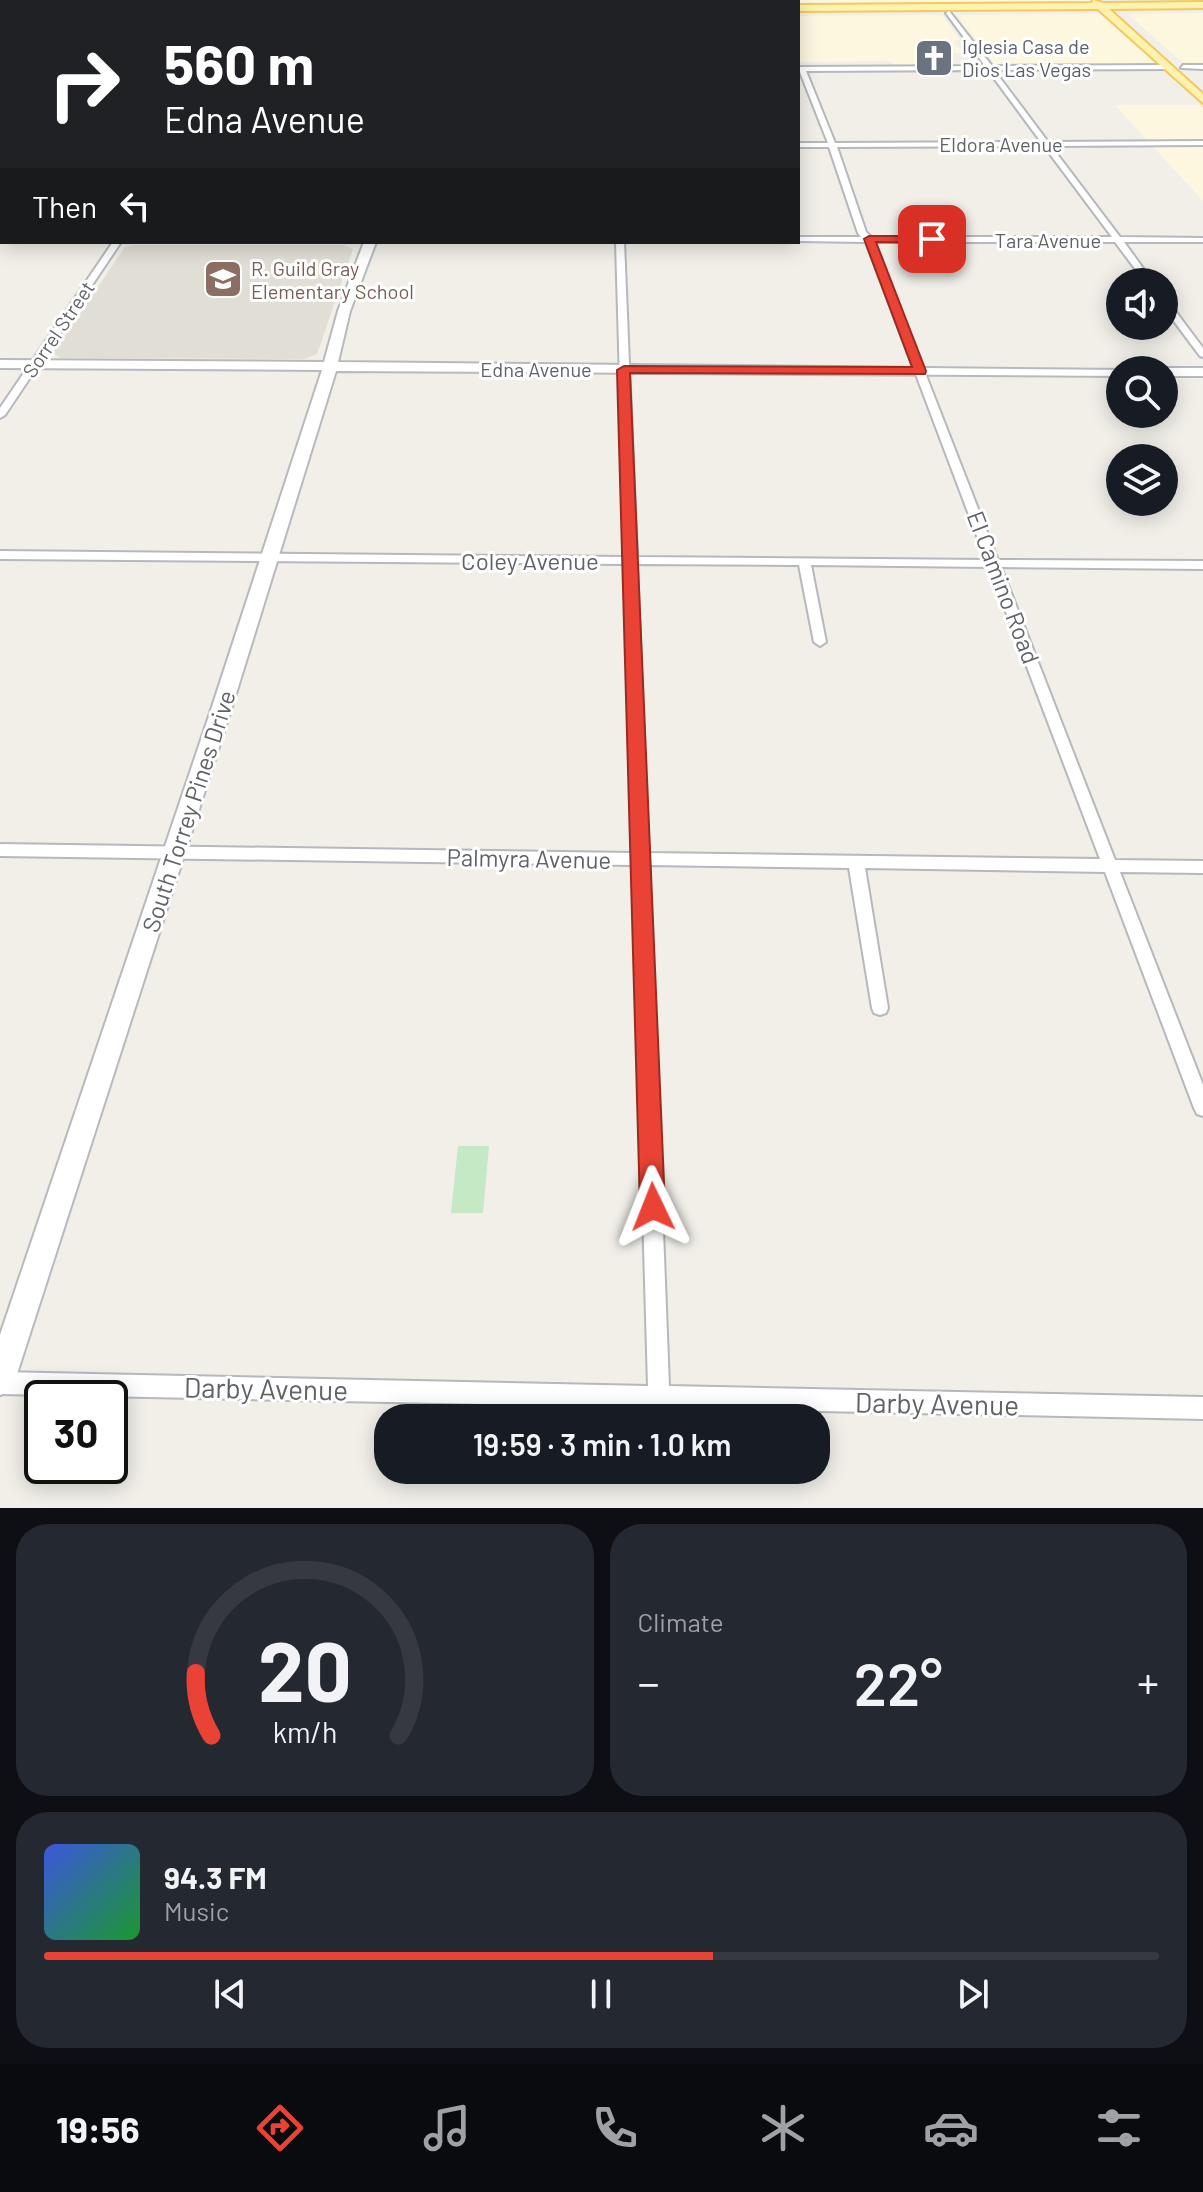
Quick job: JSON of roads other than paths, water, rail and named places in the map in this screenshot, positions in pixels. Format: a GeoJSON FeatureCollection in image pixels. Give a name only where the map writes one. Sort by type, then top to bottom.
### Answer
{"type":"FeatureCollection","features":[{"type":"Feature","properties":{"kind":"main road"},"geometry":{"type":"LineString","coordinates":[[1108,6],[1200,84]]}},
{"type":"Feature","properties":{"kind":"main road"},"geometry":{"type":"LineString","coordinates":[[1108,6],[1203,100]]}},
{"type":"Feature","properties":{"kind":"main road"},"geometry":{"type":"LineString","coordinates":[[800,11],[1108,6],[1203,8]]}},
{"type":"Feature","properties":{"kind":"main road"},"geometry":{"type":"LineString","coordinates":[[800,11],[913,13],[947,10]]}},
{"type":"Feature","properties":{"kind":"main road"},"geometry":{"type":"LineString","coordinates":[[1168,67],[1200,84]]}},
{"type":"Feature","properties":{"kind":"street"},"geometry":{"type":"LineString","coordinates":[[947,10],[1139,268]]}},
{"type":"Feature","properties":{"kind":"street"},"geometry":{"type":"LineString","coordinates":[[800,69],[1168,67]]}},
{"type":"Feature","properties":{"kind":"street"},"geometry":{"type":"LineString","coordinates":[[1183,67],[1203,67]]}},
{"type":"Feature","properties":{"kind":"street","name":"El Camino Road"},"geometry":{"type":"LineString","coordinates":[[800,69],[832,144],[862,233],[869,239],[995,563],[1203,1108]]}},
{"type":"Feature","properties":{"kind":"street","name":"Eldora Avenue"},"geometry":{"type":"LineString","coordinates":[[800,145],[1203,143]]}},
{"type":"Feature","properties":{"kind":"street","name":"Tara Avenue"},"geometry":{"type":"LineString","coordinates":[[800,239],[1203,240]]}},
{"type":"Feature","properties":{"kind":"street","name":"Sorrel Street"},"geometry":{"type":"LineString","coordinates":[[0,415],[116,244]]}},
{"type":"Feature","properties":{"kind":"street","name":"South Torrey Pines Drive"},"geometry":{"type":"LineString","coordinates":[[0,1381],[269,558],[344,311],[369,244]]}},
{"type":"Feature","properties":{"kind":"street"},"geometry":{"type":"LineString","coordinates":[[620,244],[659,1397]]}},
{"type":"Feature","properties":{"kind":"street"},"geometry":{"type":"LineString","coordinates":[[1178,321],[1203,354]]}},
{"type":"Feature","properties":{"kind":"street","name":"Edna Avenue"},"geometry":{"type":"LineString","coordinates":[[0,364],[1106,372]]}},
{"type":"Feature","properties":{"kind":"street"},"geometry":{"type":"LineString","coordinates":[[1178,372],[1203,372]]}},
{"type":"Feature","properties":{"kind":"street","name":"Coley Avenue"},"geometry":{"type":"LineString","coordinates":[[0,555],[1203,565]]}},
{"type":"Feature","properties":{"kind":"street"},"geometry":{"type":"LineString","coordinates":[[804,562],[820,642]]}},
{"type":"Feature","properties":{"kind":"street","name":"Palmyra Avenue"},"geometry":{"type":"LineString","coordinates":[[0,850],[1203,867]]}},
{"type":"Feature","properties":{"kind":"street"},"geometry":{"type":"LineString","coordinates":[[856,862],[880,1008]]}},
{"type":"Feature","properties":{"kind":"street","name":"Darby Avenue"},"geometry":{"type":"LineString","coordinates":[[0,1381],[1203,1408]]}},
{"type":"Feature","properties":{"kind":"place","name":"Iglesia Casa de Dios Las Vegas"},"geometry":{"type":"Point","coordinates":[934,58]}},
{"type":"Feature","properties":{"kind":"place","name":"R. Guild Gray Elementary School"},"geometry":{"type":"Point","coordinates":[223,279]}}]}
